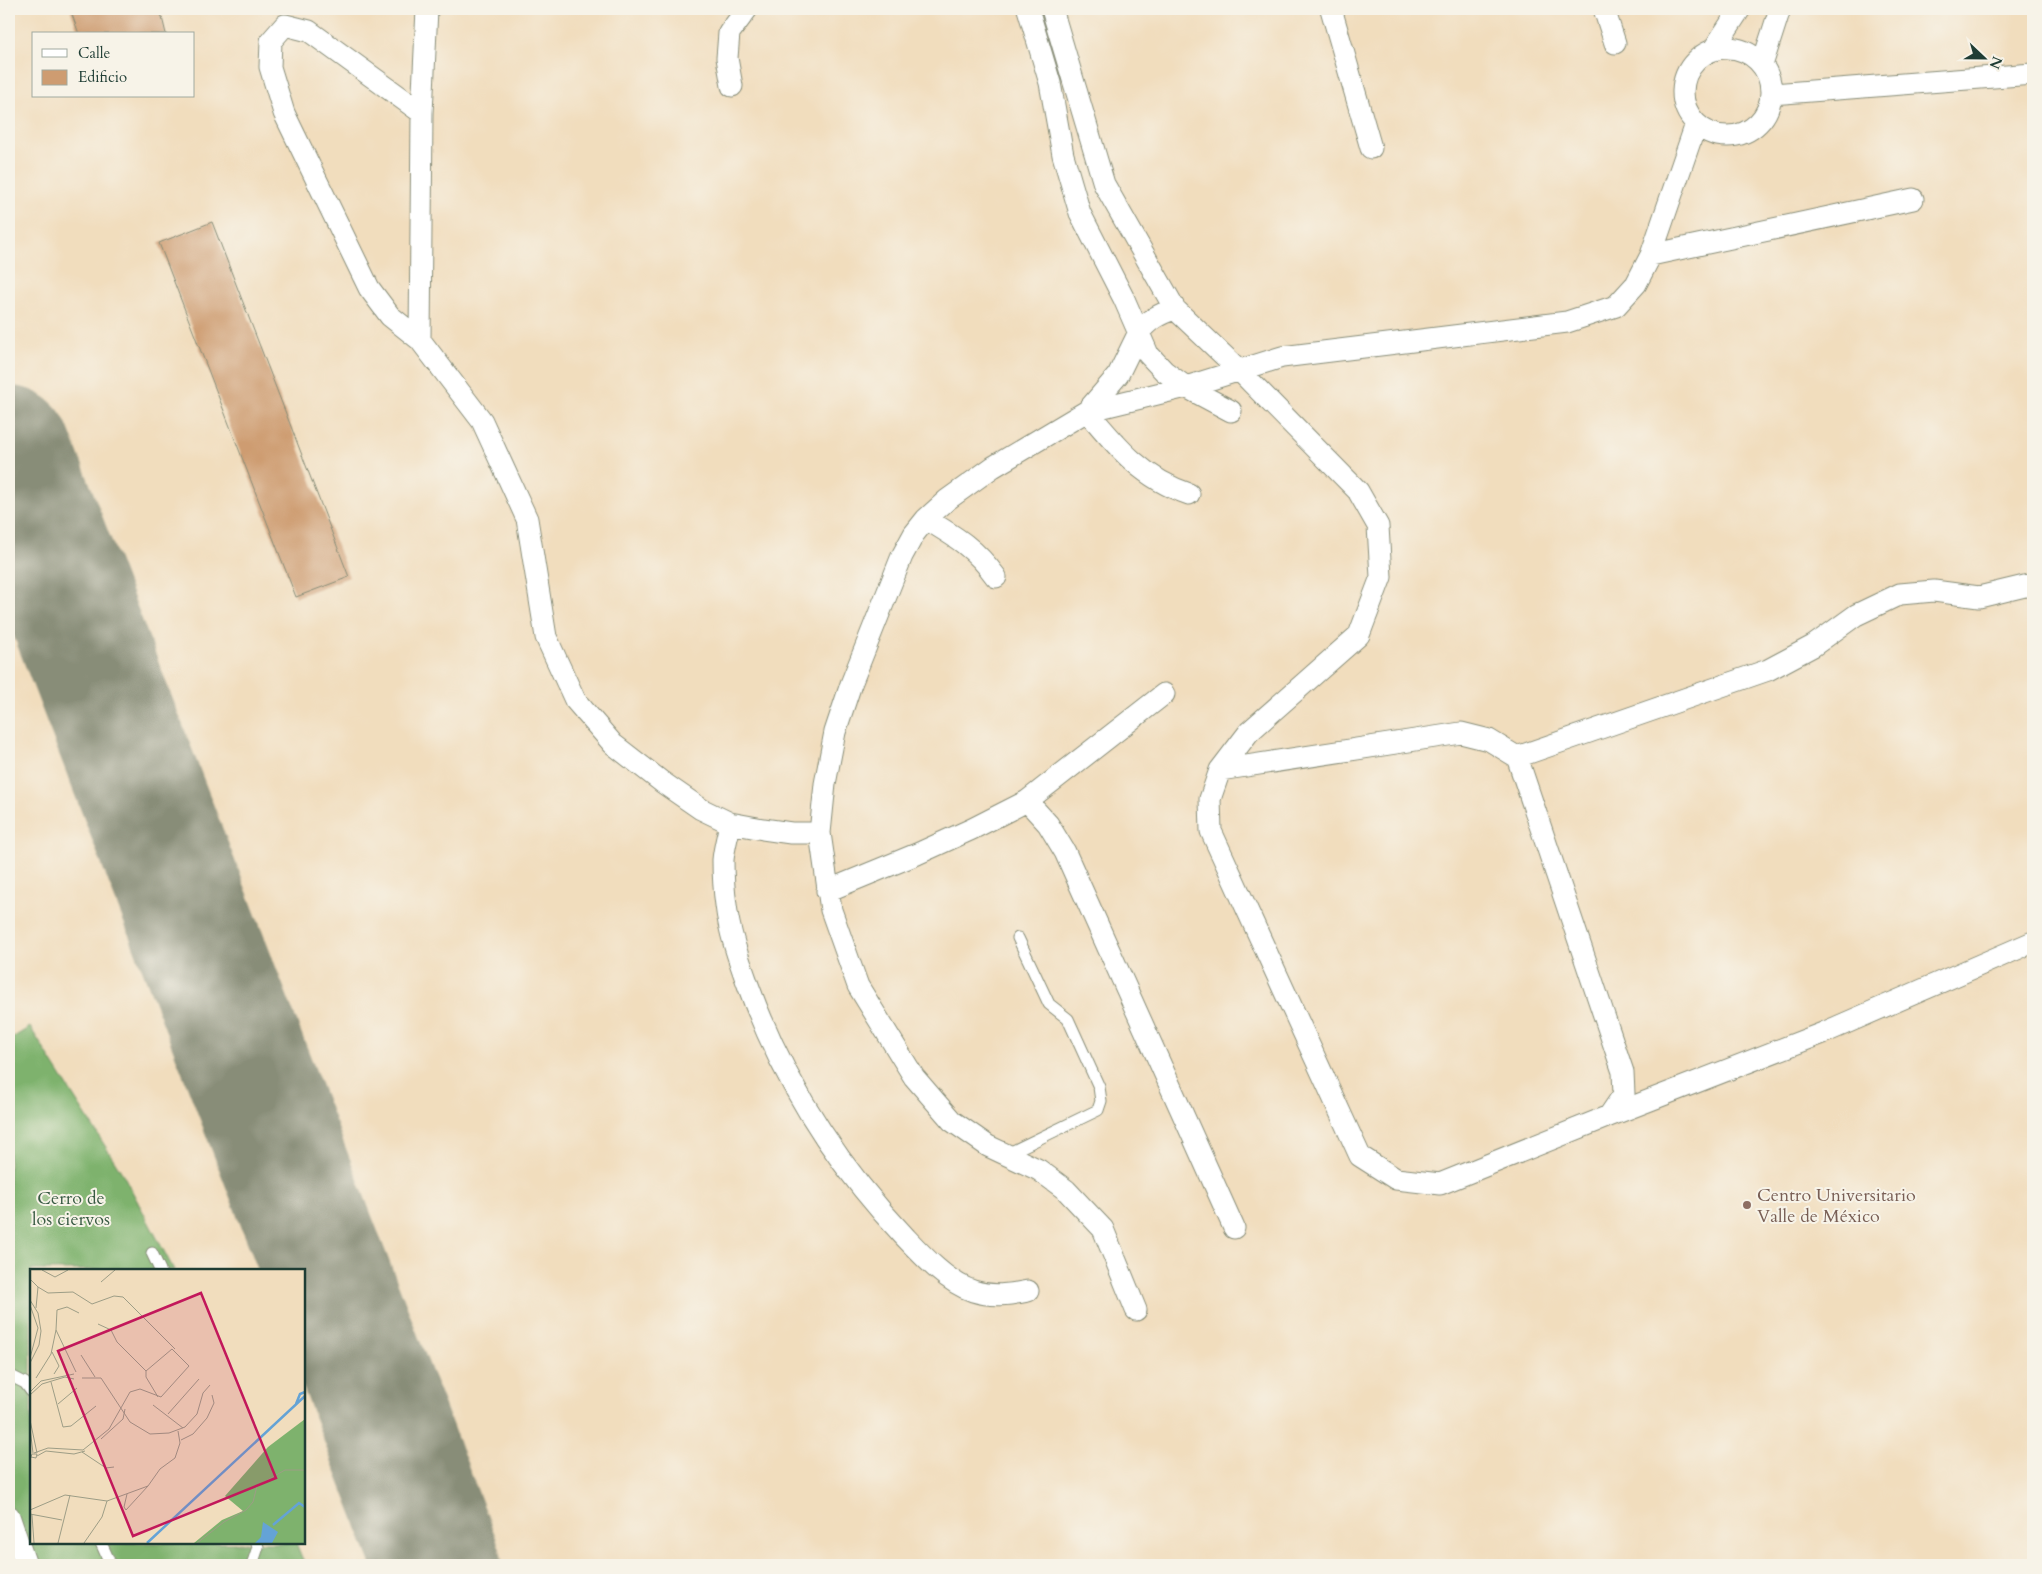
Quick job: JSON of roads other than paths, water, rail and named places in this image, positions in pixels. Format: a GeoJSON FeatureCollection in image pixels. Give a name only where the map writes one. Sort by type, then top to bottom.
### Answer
{"type":"FeatureCollection","features":[{"type":"Feature","properties":{"kind":"street"},"geometry":{"type":"LineString","coordinates":[[420,340],[422,113],[428,9]]}},
{"type":"Feature","properties":{"kind":"street"},"geometry":{"type":"LineString","coordinates":[[732,86],[727,58],[729,33],[746,9]]}},
{"type":"Feature","properties":{"kind":"street"},"geometry":{"type":"LineString","coordinates":[[1028,9],[1050,83],[1063,155],[1080,213],[1124,299],[1148,354],[1164,371],[1186,387],[1231,411]]}},
{"type":"Feature","properties":{"kind":"street"},"geometry":{"type":"LineString","coordinates":[[1052,9],[1104,184],[1175,309],[1238,369],[1358,491],[1378,526],[1381,577],[1359,634],[1249,732],[1220,770],[1210,799],[1211,832],[1360,1156],[1396,1179],[1440,1184],[1823,1033],[2033,942]]}},
{"type":"Feature","properties":{"kind":"street"},"geometry":{"type":"LineString","coordinates":[[1331,9],[1371,148]]}},
{"type":"Feature","properties":{"kind":"street"},"geometry":{"type":"LineString","coordinates":[[1604,9],[1615,43]]}},
{"type":"Feature","properties":{"kind":"street"},"geometry":{"type":"LineString","coordinates":[[1713,50],[1740,9]]}},
{"type":"Feature","properties":{"kind":"street"},"geometry":{"type":"LineString","coordinates":[[1762,65],[1780,9]]}},
{"type":"Feature","properties":{"kind":"street"},"geometry":{"type":"LineString","coordinates":[[422,113],[309,31],[285,25],[271,41],[270,67],[284,113],[369,288],[390,316],[420,340],[482,422],[527,520],[546,637],[575,700],[613,744],[701,809],[730,823],[791,833],[820,833]]}},
{"type":"Feature","properties":{"kind":"street"},"geometry":{"type":"LineString","coordinates":[[1727,47],[1740,49],[1762,65],[1769,79],[1771,94],[1768,108],[1760,120],[1749,130],[1736,135],[1722,136],[1708,132],[1696,124],[1687,112],[1683,97],[1684,82],[1690,68],[1700,57],[1713,50],[1727,47]]}},
{"type":"Feature","properties":{"kind":"street"},"geometry":{"type":"LineString","coordinates":[[1771,94],[2033,74]]}},
{"type":"Feature","properties":{"kind":"street"},"geometry":{"type":"LineString","coordinates":[[1136,1310],[1103,1230],[1066,1190],[1039,1170],[988,1146],[952,1121],[914,1077],[858,986],[831,910],[820,833],[825,784],[835,732],[851,684],[902,556],[914,534],[926,519],[947,500],[992,467],[1087,411],[1186,387],[1238,369],[1282,357],[1567,322],[1616,306],[1636,284],[1651,255],[1696,124]]}},
{"type":"Feature","properties":{"kind":"street"},"geometry":{"type":"LineString","coordinates":[[1651,255],[1912,199]]}},
{"type":"Feature","properties":{"kind":"street"},"geometry":{"type":"LineString","coordinates":[[1087,411],[1118,375],[1139,332],[1156,315],[1175,309]]}},
{"type":"Feature","properties":{"kind":"street"},"geometry":{"type":"LineString","coordinates":[[1087,411],[1121,451],[1152,478],[1170,488],[1189,494]]}},
{"type":"Feature","properties":{"kind":"street"},"geometry":{"type":"LineString","coordinates":[[926,519],[965,544],[983,559],[996,577]]}},
{"type":"Feature","properties":{"kind":"street"},"geometry":{"type":"LineString","coordinates":[[1517,757],[1768,670],[1813,646],[1856,615],[1900,594],[1934,591],[1979,597],[2033,584]]}},
{"type":"Feature","properties":{"kind":"street"},"geometry":{"type":"LineString","coordinates":[[827,891],[949,840],[1027,801],[1164,694]]}},
{"type":"Feature","properties":{"kind":"street"},"geometry":{"type":"LineString","coordinates":[[1220,770],[1461,732],[1489,740],[1517,757],[1623,1072],[1624,1094],[1609,1116]]}},
{"type":"Feature","properties":{"kind":"street"},"geometry":{"type":"LineString","coordinates":[[1027,801],[1048,824],[1065,852],[1234,1228]]}},
{"type":"Feature","properties":{"kind":"street"},"geometry":{"type":"LineString","coordinates":[[730,823],[723,859],[726,906],[739,961],[762,1023],[792,1082],[834,1152],[878,1208],[923,1256],[953,1280],[971,1290],[991,1295],[1010,1294],[1028,1290]]}},
{"type":"Feature","properties":{"kind":"street"},"geometry":{"type":"LineString","coordinates":[[9,1516],[26,1565]]}},
{"type":"Feature","properties":{"kind":"lane"},"geometry":{"type":"LineString","coordinates":[[1007,1154],[1098,1110],[1101,1101],[1099,1087],[1068,1019],[1049,1004],[1018,938]]}},
{"type":"Feature","properties":{"kind":"lane"},"geometry":{"type":"LineString","coordinates":[[152,1253],[160,1269]]}},
{"type":"Feature","properties":{"kind":"lane"},"geometry":{"type":"LineString","coordinates":[[9,1374],[25,1383],[30,1390]]}},
{"type":"Feature","properties":{"kind":"lane"},"geometry":{"type":"LineString","coordinates":[[101,1544],[110,1565]]}},
{"type":"Feature","properties":{"kind":"lane"},"geometry":{"type":"LineString","coordinates":[[252,1565],[257,1544]]}},
{"type":"Feature","properties":{"kind":"place","name":"Centro Universitario Valle de México"},"geometry":{"type":"Point","coordinates":[1747,1205]}},
{"type":"Feature","properties":{"kind":"park label","name":"Cerro de los ciervos"},"geometry":{"type":"Point","coordinates":[71,1208]}}]}
